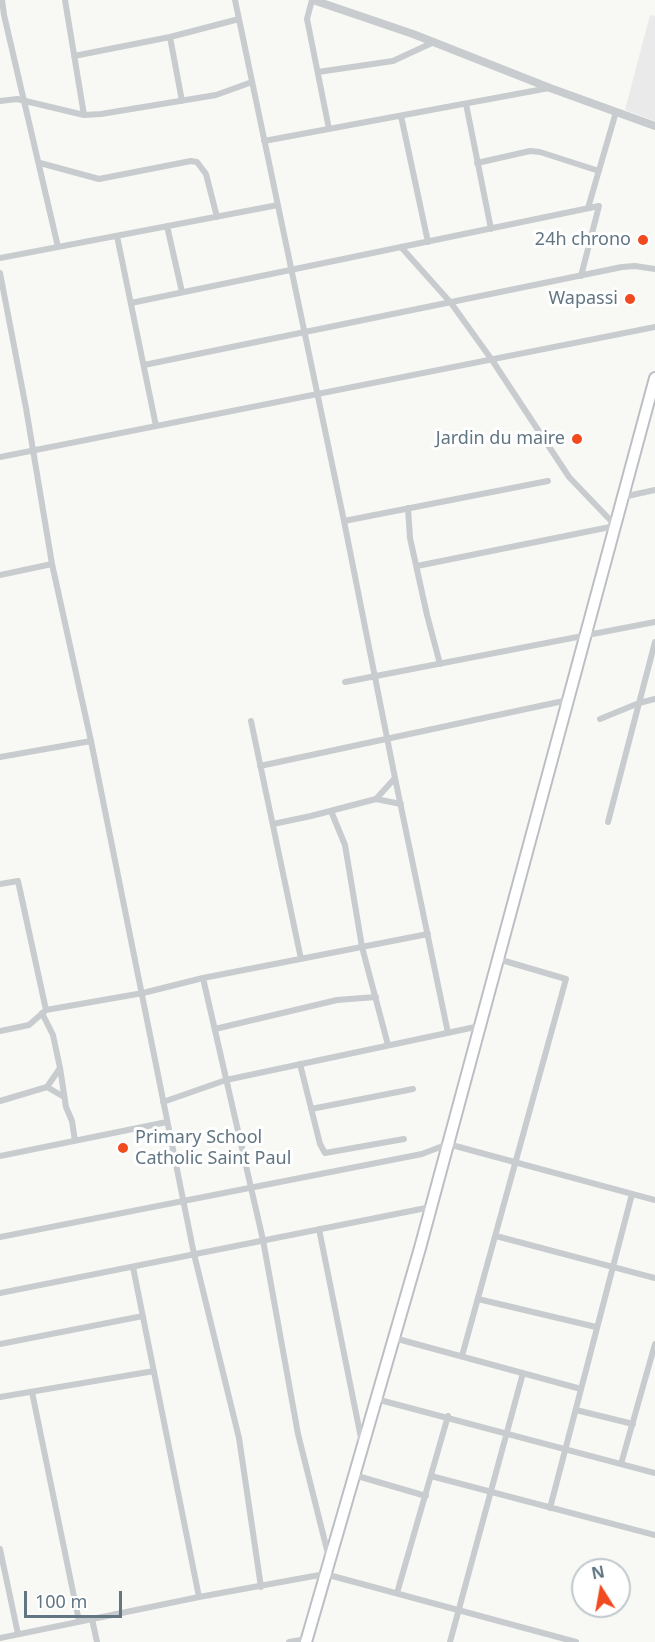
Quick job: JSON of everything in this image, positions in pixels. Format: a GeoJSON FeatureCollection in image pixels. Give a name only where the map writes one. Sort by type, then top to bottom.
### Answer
{"type":"FeatureCollection","features":[{"type":"Feature","properties":{"kind":"main road"},"geometry":{"type":"LineString","coordinates":[[306,1640],[431,1207],[655,381]]}},
{"type":"Feature","properties":{"kind":"street"},"geometry":{"type":"LineString","coordinates":[[2,0],[58,247]]}},
{"type":"Feature","properties":{"kind":"street"},"geometry":{"type":"LineString","coordinates":[[65,0],[84,115]]}},
{"type":"Feature","properties":{"kind":"street"},"geometry":{"type":"LineString","coordinates":[[235,0],[448,1033]]}},
{"type":"Feature","properties":{"kind":"street"},"geometry":{"type":"LineString","coordinates":[[329,129],[307,19],[313,0],[434,42],[655,126]]}},
{"type":"Feature","properties":{"kind":"street"},"geometry":{"type":"LineString","coordinates":[[74,56],[170,37],[238,19]]}},
{"type":"Feature","properties":{"kind":"street"},"geometry":{"type":"LineString","coordinates":[[170,37],[182,101]]}},
{"type":"Feature","properties":{"kind":"street"},"geometry":{"type":"LineString","coordinates":[[318,72],[393,61],[434,42]]}},
{"type":"Feature","properties":{"kind":"street"},"geometry":{"type":"LineString","coordinates":[[0,100],[17,99],[84,115],[101,114],[216,95],[252,82]]}},
{"type":"Feature","properties":{"kind":"street"},"geometry":{"type":"LineString","coordinates":[[264,141],[550,88]]}},
{"type":"Feature","properties":{"kind":"street"},"geometry":{"type":"LineString","coordinates":[[466,104],[491,229]]}},
{"type":"Feature","properties":{"kind":"street"},"geometry":{"type":"LineString","coordinates":[[588,208],[616,112]]}},
{"type":"Feature","properties":{"kind":"street"},"geometry":{"type":"LineString","coordinates":[[401,116],[428,242]]}},
{"type":"Feature","properties":{"kind":"street"},"geometry":{"type":"LineString","coordinates":[[477,162],[530,151],[540,152],[599,171]]}},
{"type":"Feature","properties":{"kind":"street"},"geometry":{"type":"LineString","coordinates":[[39,162],[99,179],[191,161],[198,162],[206,174],[217,217]]}},
{"type":"Feature","properties":{"kind":"street"},"geometry":{"type":"LineString","coordinates":[[0,258],[278,205]]}},
{"type":"Feature","properties":{"kind":"street"},"geometry":{"type":"LineString","coordinates":[[131,303],[599,206],[581,276]]}},
{"type":"Feature","properties":{"kind":"street"},"geometry":{"type":"LineString","coordinates":[[167,226],[182,292]]}},
{"type":"Feature","properties":{"kind":"street"},"geometry":{"type":"LineString","coordinates":[[117,236],[156,426]]}},
{"type":"Feature","properties":{"kind":"street"},"geometry":{"type":"LineString","coordinates":[[401,247],[451,303],[492,360],[569,477],[615,526]]}},
{"type":"Feature","properties":{"kind":"street"},"geometry":{"type":"LineString","coordinates":[[144,365],[581,276],[635,266],[655,269]]}},
{"type":"Feature","properties":{"kind":"street"},"geometry":{"type":"LineString","coordinates":[[0,273],[52,564],[143,993],[194,1254],[239,1438],[261,1587]]}},
{"type":"Feature","properties":{"kind":"street"},"geometry":{"type":"LineString","coordinates":[[0,457],[655,327]]}},
{"type":"Feature","properties":{"kind":"street"},"geometry":{"type":"LineString","coordinates":[[344,521],[548,481]]}},
{"type":"Feature","properties":{"kind":"street"},"geometry":{"type":"LineString","coordinates":[[623,497],[655,490]]}},
{"type":"Feature","properties":{"kind":"street"},"geometry":{"type":"LineString","coordinates":[[408,508],[410,538],[440,664]]}},
{"type":"Feature","properties":{"kind":"street"},"geometry":{"type":"LineString","coordinates":[[417,566],[615,526]]}},
{"type":"Feature","properties":{"kind":"street"},"geometry":{"type":"LineString","coordinates":[[0,575],[52,564]]}},
{"type":"Feature","properties":{"kind":"street"},"geometry":{"type":"LineString","coordinates":[[345,682],[655,622]]}},
{"type":"Feature","properties":{"kind":"street"},"geometry":{"type":"LineString","coordinates":[[608,822],[655,642]]}},
{"type":"Feature","properties":{"kind":"street"},"geometry":{"type":"LineString","coordinates":[[260,766],[568,699]]}},
{"type":"Feature","properties":{"kind":"street"},"geometry":{"type":"LineString","coordinates":[[600,719],[655,699]]}},
{"type":"Feature","properties":{"kind":"street"},"geometry":{"type":"LineString","coordinates":[[251,721],[301,959]]}},
{"type":"Feature","properties":{"kind":"street"},"geometry":{"type":"LineString","coordinates":[[0,758],[91,741]]}},
{"type":"Feature","properties":{"kind":"street"},"geometry":{"type":"LineString","coordinates":[[376,799],[394,778]]}},
{"type":"Feature","properties":{"kind":"street"},"geometry":{"type":"LineString","coordinates":[[273,824],[376,799],[401,804]]}},
{"type":"Feature","properties":{"kind":"street"},"geometry":{"type":"LineString","coordinates":[[331,811],[345,845],[362,947],[388,1045]]}},
{"type":"Feature","properties":{"kind":"street"},"geometry":{"type":"LineString","coordinates":[[0,884],[18,881],[44,1012],[60,1068],[66,1107],[74,1127],[75,1141]]}},
{"type":"Feature","properties":{"kind":"street"},"geometry":{"type":"LineString","coordinates":[[0,1031],[29,1025],[44,1012],[428,934]]}},
{"type":"Feature","properties":{"kind":"street"},"geometry":{"type":"LineString","coordinates":[[462,1356],[566,980],[498,959]]}},
{"type":"Feature","properties":{"kind":"street"},"geometry":{"type":"LineString","coordinates":[[203,978],[263,1240],[298,1434],[329,1560]]}},
{"type":"Feature","properties":{"kind":"street"},"geometry":{"type":"LineString","coordinates":[[215,1029],[337,1000],[376,997]]}},
{"type":"Feature","properties":{"kind":"street"},"geometry":{"type":"LineString","coordinates":[[163,1102],[226,1080],[480,1026]]}},
{"type":"Feature","properties":{"kind":"street"},"geometry":{"type":"LineString","coordinates":[[300,1064],[320,1144],[325,1153],[404,1139]]}},
{"type":"Feature","properties":{"kind":"street"},"geometry":{"type":"LineString","coordinates":[[0,1101],[48,1087],[60,1068]]}},
{"type":"Feature","properties":{"kind":"street"},"geometry":{"type":"LineString","coordinates":[[48,1087],[64,1096]]}},
{"type":"Feature","properties":{"kind":"street"},"geometry":{"type":"LineString","coordinates":[[311,1109],[413,1089]]}},
{"type":"Feature","properties":{"kind":"street"},"geometry":{"type":"LineString","coordinates":[[0,1156],[167,1122]]}},
{"type":"Feature","properties":{"kind":"street"},"geometry":{"type":"LineString","coordinates":[[0,1238],[251,1186],[422,1154],[448,1144],[655,1200]]}},
{"type":"Feature","properties":{"kind":"street"},"geometry":{"type":"LineString","coordinates":[[550,1508],[632,1194]]}},
{"type":"Feature","properties":{"kind":"street"},"geometry":{"type":"LineString","coordinates":[[0,1293],[431,1207]]}},
{"type":"Feature","properties":{"kind":"street"},"geometry":{"type":"LineString","coordinates":[[319,1229],[363,1446]]}},
{"type":"Feature","properties":{"kind":"street"},"geometry":{"type":"LineString","coordinates":[[496,1236],[655,1278]]}},
{"type":"Feature","properties":{"kind":"street"},"geometry":{"type":"LineString","coordinates":[[133,1267],[199,1597]]}},
{"type":"Feature","properties":{"kind":"street"},"geometry":{"type":"LineString","coordinates":[[478,1299],[596,1328]]}},
{"type":"Feature","properties":{"kind":"street"},"geometry":{"type":"LineString","coordinates":[[0,1344],[143,1316]]}},
{"type":"Feature","properties":{"kind":"street"},"geometry":{"type":"LineString","coordinates":[[394,1338],[581,1389]]}},
{"type":"Feature","properties":{"kind":"street"},"geometry":{"type":"LineString","coordinates":[[621,1464],[655,1344]]}},
{"type":"Feature","properties":{"kind":"street"},"geometry":{"type":"LineString","coordinates":[[0,1397],[154,1371]]}},
{"type":"Feature","properties":{"kind":"street"},"geometry":{"type":"LineString","coordinates":[[450,1642],[523,1373]]}},
{"type":"Feature","properties":{"kind":"street"},"geometry":{"type":"LineString","coordinates":[[33,1392],[79,1621]]}},
{"type":"Feature","properties":{"kind":"street"},"geometry":{"type":"LineString","coordinates":[[376,1398],[655,1473]]}},
{"type":"Feature","properties":{"kind":"street"},"geometry":{"type":"LineString","coordinates":[[576,1410],[633,1424]]}},
{"type":"Feature","properties":{"kind":"street"},"geometry":{"type":"LineString","coordinates":[[397,1593],[448,1416]]}},
{"type":"Feature","properties":{"kind":"street"},"geometry":{"type":"LineString","coordinates":[[354,1475],[426,1496]]}},
{"type":"Feature","properties":{"kind":"street"},"geometry":{"type":"LineString","coordinates":[[431,1476],[655,1535]]}},
{"type":"Feature","properties":{"kind":"street"},"geometry":{"type":"LineString","coordinates":[[0,1549],[18,1634]]}},
{"type":"Feature","properties":{"kind":"street"},"geometry":{"type":"LineString","coordinates":[[0,1638],[199,1597],[326,1574],[576,1642]]}},
{"type":"Feature","properties":{"kind":"street"},"geometry":{"type":"LineString","coordinates":[[92,1619],[97,1642]]}},
{"type":"Feature","properties":{"kind":"street"},"geometry":{"type":"LineString","coordinates":[[289,1642],[306,1640]]}},
{"type":"Feature","properties":{"kind":"shaded area"},"geometry":{"type":"Polygon","coordinates":[[[650,15],[655,16],[655,121],[625,110],[650,15]]]}},
{"type":"Feature","properties":{"kind":"place","name":"24h chrono"},"geometry":{"type":"Point","coordinates":[643,240]}},
{"type":"Feature","properties":{"kind":"place","name":"Wapassi"},"geometry":{"type":"Point","coordinates":[630,299]}},
{"type":"Feature","properties":{"kind":"place","name":"Jardin du maire"},"geometry":{"type":"Point","coordinates":[577,439]}},
{"type":"Feature","properties":{"kind":"place","name":"Primary School Catholic Saint Paul"},"geometry":{"type":"Point","coordinates":[123,1148]}}]}
